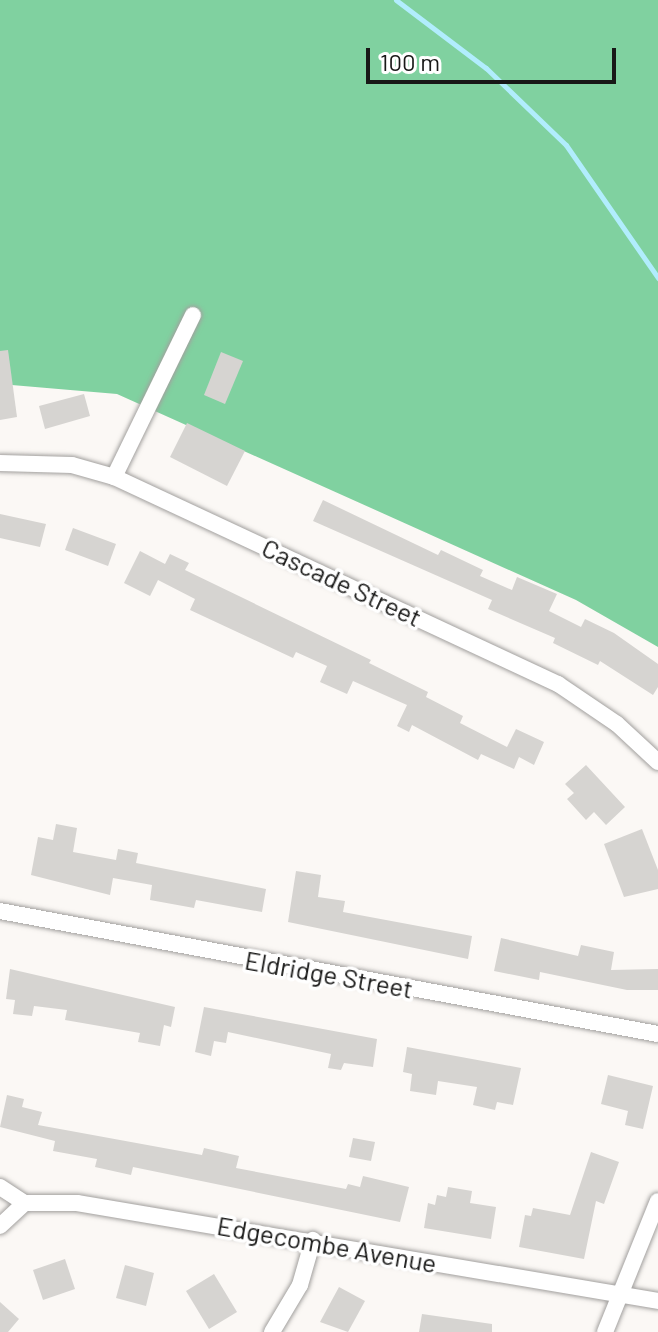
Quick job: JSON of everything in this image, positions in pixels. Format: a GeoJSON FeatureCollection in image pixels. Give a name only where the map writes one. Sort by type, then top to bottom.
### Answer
{"type":"FeatureCollection","features":[{"type":"Feature","properties":{"kind":"street"},"geometry":{"type":"LineString","coordinates":[[114,477],[193,315]]}},
{"type":"Feature","properties":{"kind":"street","name":"Cascade Street"},"geometry":{"type":"LineString","coordinates":[[0,463],[72,465],[114,477],[558,684],[617,724],[658,762]]}},
{"type":"Feature","properties":{"kind":"street","name":"Eldridge Street"},"geometry":{"type":"LineString","coordinates":[[0,911],[658,1034]]}},
{"type":"Feature","properties":{"kind":"street"},"geometry":{"type":"LineString","coordinates":[[0,1187],[25,1203],[0,1226]]}},
{"type":"Feature","properties":{"kind":"street"},"geometry":{"type":"LineString","coordinates":[[605,1332],[658,1201]]}},
{"type":"Feature","properties":{"kind":"street","name":"Edgecombe Avenue"},"geometry":{"type":"LineString","coordinates":[[25,1203],[77,1203],[313,1240],[658,1301]]}},
{"type":"Feature","properties":{"kind":"street"},"geometry":{"type":"LineString","coordinates":[[272,1332],[300,1285],[313,1240]]}},
{"type":"Feature","properties":{"kind":"green space"},"geometry":{"type":"Polygon","coordinates":[[[0,0],[658,0],[658,647],[576,600],[117,394],[0,384],[0,0]]]}},
{"type":"Feature","properties":{"kind":"building"},"geometry":{"type":"Polygon","coordinates":[[[8,350],[17,417],[0,420],[0,351],[8,350]]]}},
{"type":"Feature","properties":{"kind":"building"},"geometry":{"type":"Polygon","coordinates":[[[221,352],[243,361],[225,404],[204,395],[221,352]]]}},
{"type":"Feature","properties":{"kind":"building"},"geometry":{"type":"Polygon","coordinates":[[[84,394],[90,416],[45,429],[39,406],[84,394]]]}},
{"type":"Feature","properties":{"kind":"building"},"geometry":{"type":"Polygon","coordinates":[[[187,423],[245,451],[227,486],[170,457],[187,423]]]}},
{"type":"Feature","properties":{"kind":"building"},"geometry":{"type":"Polygon","coordinates":[[[323,500],[438,555],[441,550],[483,570],[480,576],[512,590],[517,577],[557,594],[549,611],[581,627],[585,619],[614,633],[658,664],[658,687],[653,695],[600,661],[598,665],[553,643],[555,638],[488,609],[492,600],[313,521],[323,500]]]}},
{"type":"Feature","properties":{"kind":"building"},"geometry":{"type":"Polygon","coordinates":[[[0,514],[46,524],[40,547],[0,538],[0,514]]]}},
{"type":"Feature","properties":{"kind":"building"},"geometry":{"type":"Polygon","coordinates":[[[73,528],[116,544],[108,566],[65,550],[73,528]]]}},
{"type":"Feature","properties":{"kind":"building"},"geometry":{"type":"Polygon","coordinates":[[[140,551],[165,564],[170,554],[189,563],[185,570],[371,660],[369,663],[428,692],[426,697],[463,716],[460,723],[507,747],[516,729],[544,742],[534,765],[519,757],[514,769],[481,754],[478,760],[412,725],[409,732],[397,726],[407,705],[353,681],[347,694],[320,682],[327,666],[296,652],[293,658],[190,610],[195,599],[158,580],[150,596],[124,583],[140,551]]]}},
{"type":"Feature","properties":{"kind":"building"},"geometry":{"type":"Polygon","coordinates":[[[586,765],[625,807],[606,825],[594,812],[586,820],[567,799],[574,793],[565,784],[586,765]]]}},
{"type":"Feature","properties":{"kind":"building"},"geometry":{"type":"Polygon","coordinates":[[[56,824],[77,828],[73,852],[116,860],[118,849],[138,853],[136,863],[266,889],[262,912],[196,900],[194,908],[150,900],[152,885],[113,878],[110,895],[31,875],[38,837],[53,840],[56,824]]]}},
{"type":"Feature","properties":{"kind":"building"},"geometry":{"type":"Polygon","coordinates":[[[642,829],[658,870],[658,889],[624,897],[604,844],[642,829]]]}},
{"type":"Feature","properties":{"kind":"building"},"geometry":{"type":"Polygon","coordinates":[[[296,871],[321,875],[318,897],[345,901],[343,912],[472,936],[468,959],[288,922],[296,871]]]}},
{"type":"Feature","properties":{"kind":"building"},"geometry":{"type":"Polygon","coordinates":[[[501,938],[578,956],[581,945],[614,952],[611,970],[658,969],[658,990],[627,990],[540,972],[539,980],[494,971],[501,938]]]}},
{"type":"Feature","properties":{"kind":"building"},"geometry":{"type":"Polygon","coordinates":[[[10,969],[175,1007],[171,1027],[164,1025],[160,1046],[138,1042],[140,1033],[65,1020],[67,1010],[34,1006],[32,1016],[13,1014],[15,1000],[6,999],[10,969]]]}},
{"type":"Feature","properties":{"kind":"building"},"geometry":{"type":"Polygon","coordinates":[[[204,1007],[377,1039],[373,1067],[344,1063],[341,1070],[328,1068],[331,1054],[228,1032],[226,1043],[214,1041],[211,1056],[195,1052],[204,1007]]]}},
{"type":"Feature","properties":{"kind":"building"},"geometry":{"type":"Polygon","coordinates":[[[407,1047],[521,1068],[513,1105],[497,1102],[495,1110],[473,1105],[477,1087],[438,1081],[436,1095],[410,1091],[412,1074],[403,1072],[407,1047]]]}},
{"type":"Feature","properties":{"kind":"building"},"geometry":{"type":"Polygon","coordinates":[[[608,1075],[653,1086],[643,1129],[625,1125],[628,1111],[601,1104],[608,1075]]]}},
{"type":"Feature","properties":{"kind":"building"},"geometry":{"type":"Polygon","coordinates":[[[7,1095],[24,1099],[22,1107],[42,1112],[38,1125],[202,1155],[204,1148],[239,1156],[236,1168],[346,1189],[348,1184],[360,1187],[363,1176],[409,1187],[400,1222],[133,1167],[131,1175],[95,1167],[97,1159],[53,1151],[55,1141],[0,1127],[7,1095]]]}},
{"type":"Feature","properties":{"kind":"building"},"geometry":{"type":"Polygon","coordinates":[[[353,1138],[375,1142],[371,1161],[349,1157],[353,1138]]]}},
{"type":"Feature","properties":{"kind":"building"},"geometry":{"type":"Polygon","coordinates":[[[591,1152],[619,1162],[604,1204],[596,1201],[584,1259],[519,1247],[525,1215],[531,1216],[533,1208],[570,1215],[591,1152]]]}},
{"type":"Feature","properties":{"kind":"building"},"geometry":{"type":"Polygon","coordinates":[[[448,1187],[472,1191],[470,1203],[496,1207],[491,1239],[424,1228],[428,1203],[435,1205],[437,1195],[446,1197],[448,1187]]]}},
{"type":"Feature","properties":{"kind":"building"},"geometry":{"type":"Polygon","coordinates":[[[65,1259],[75,1289],[43,1300],[33,1270],[65,1259]]]}},
{"type":"Feature","properties":{"kind":"building"},"geometry":{"type":"Polygon","coordinates":[[[125,1265],[154,1273],[146,1306],[116,1298],[125,1265]]]}},
{"type":"Feature","properties":{"kind":"building"},"geometry":{"type":"Polygon","coordinates":[[[214,1274],[237,1312],[209,1329],[186,1291],[214,1274]]]}},
{"type":"Feature","properties":{"kind":"building"},"geometry":{"type":"Polygon","coordinates":[[[339,1287],[365,1301],[348,1332],[320,1322],[339,1287]]]}},
{"type":"Feature","properties":{"kind":"building"},"geometry":{"type":"Polygon","coordinates":[[[0,1302],[19,1319],[8,1332],[0,1332],[0,1302]]]}},
{"type":"Feature","properties":{"kind":"building"},"geometry":{"type":"Polygon","coordinates":[[[422,1314],[492,1324],[492,1332],[419,1332],[422,1314]]]}},
{"type":"Feature","properties":{"kind":"waterway"},"geometry":{"type":"LineString","coordinates":[[396,0],[486,68],[566,145],[658,278]]}}]}
